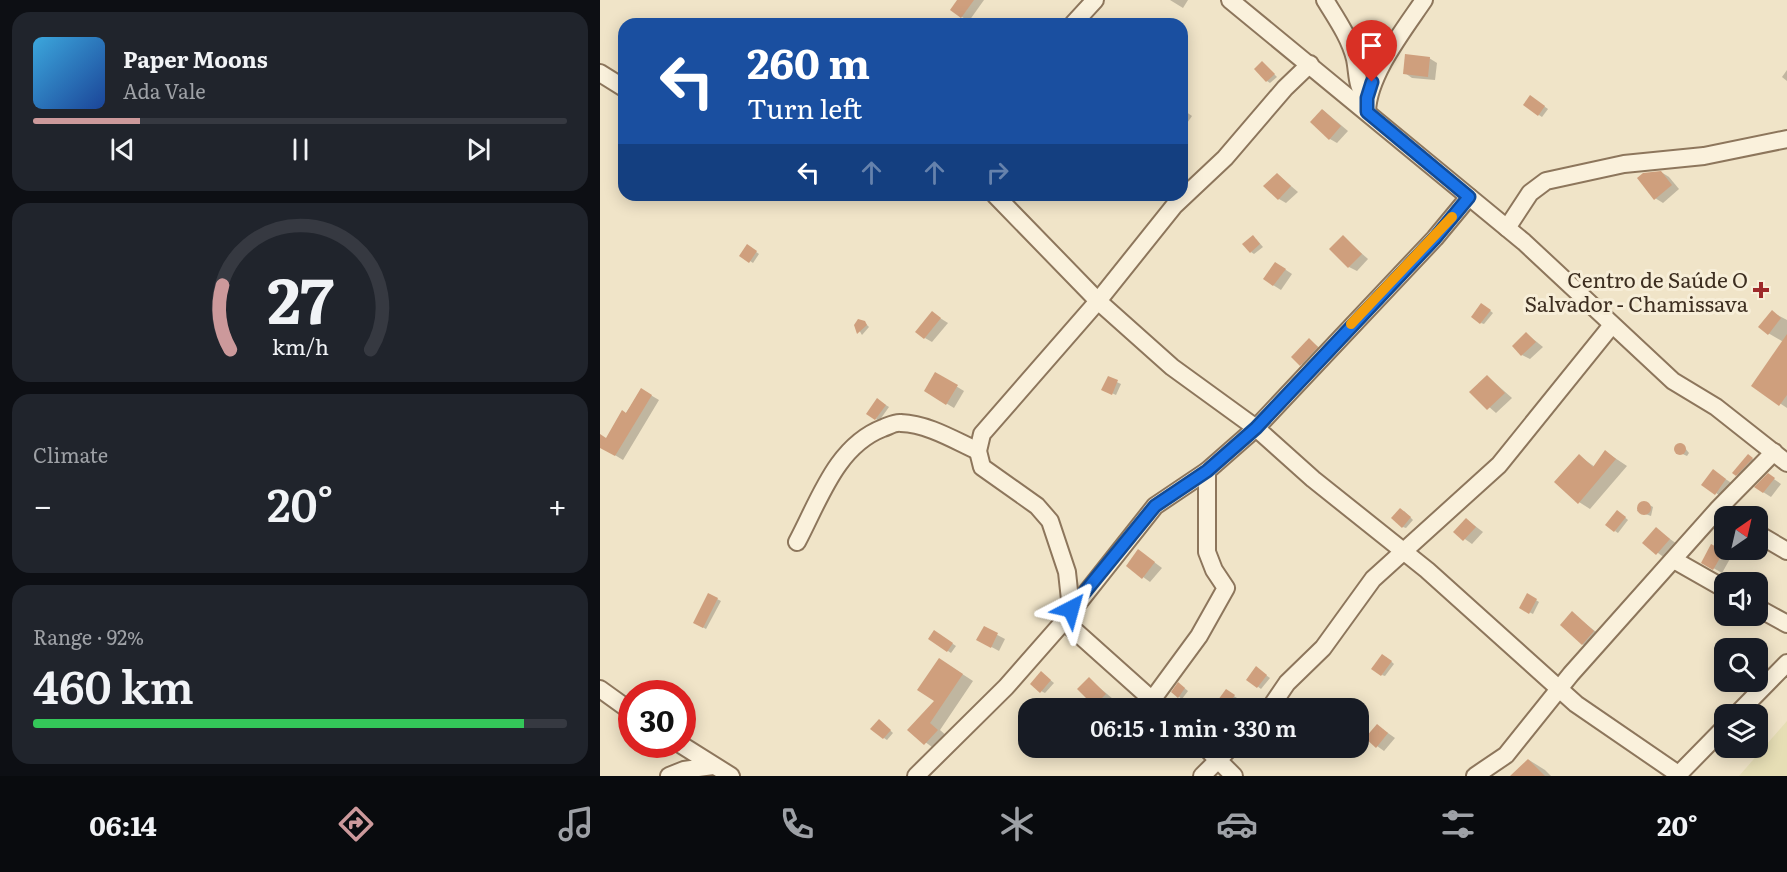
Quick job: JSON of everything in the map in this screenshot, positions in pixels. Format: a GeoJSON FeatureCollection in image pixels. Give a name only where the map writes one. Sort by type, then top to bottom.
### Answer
{"type":"FeatureCollection","features":[{"type":"Feature","properties":{"kind":"street"},"geometry":{"type":"LineString","coordinates":[[1078,18],[1095,0]]}},
{"type":"Feature","properties":{"kind":"street"},"geometry":{"type":"LineString","coordinates":[[1230,0],[1310,64],[1367,105],[1507,228],[1673,381],[1716,407],[1780,458],[1731,506]]}},
{"type":"Feature","properties":{"kind":"street"},"geometry":{"type":"LineString","coordinates":[[1325,0],[1355,58],[1361,93],[1367,105]]}},
{"type":"Feature","properties":{"kind":"street"},"geometry":{"type":"LineString","coordinates":[[1367,105],[1372,82],[1424,0]]}},
{"type":"Feature","properties":{"kind":"street"},"geometry":{"type":"LineString","coordinates":[[1188,193],[1225,158],[1285,88],[1310,64]]}},
{"type":"Feature","properties":{"kind":"street"},"geometry":{"type":"LineString","coordinates":[[600,73],[618,84]]}},
{"type":"Feature","properties":{"kind":"street"},"geometry":{"type":"LineString","coordinates":[[1507,228],[1530,193],[1546,181],[1624,164],[1704,156],[1787,139]]}},
{"type":"Feature","properties":{"kind":"street"},"geometry":{"type":"LineString","coordinates":[[916,776],[1006,687],[1155,506],[1207,471],[1256,428],[1435,238],[1469,197]]}},
{"type":"Feature","properties":{"kind":"street"},"geometry":{"type":"LineString","coordinates":[[1001,201],[1098,301],[1172,367],[1256,428],[1402,552],[1427,570],[1559,690],[1677,775],[1714,738]]}},
{"type":"Feature","properties":{"kind":"street"},"geometry":{"type":"LineString","coordinates":[[1151,698],[1067,615],[1067,572],[1050,521],[1037,506],[982,466],[978,451],[982,435],[1098,301],[1179,201]]}},
{"type":"Feature","properties":{"kind":"street"},"geometry":{"type":"LineString","coordinates":[[1277,698],[1287,683],[1323,648],[1373,579],[1499,465],[1612,325]]}},
{"type":"Feature","properties":{"kind":"street"},"geometry":{"type":"LineString","coordinates":[[797,542],[841,460],[859,441],[873,432],[898,422],[924,427],[978,451]]}},
{"type":"Feature","properties":{"kind":"street"},"geometry":{"type":"LineString","coordinates":[[1161,698],[1226,588],[1214,570],[1207,552],[1207,471]]}},
{"type":"Feature","properties":{"kind":"street"},"geometry":{"type":"LineString","coordinates":[[1475,776],[1506,755],[1559,690],[1674,560],[1714,522]]}},
{"type":"Feature","properties":{"kind":"street"},"geometry":{"type":"LineString","coordinates":[[1768,540],[1787,551]]}},
{"type":"Feature","properties":{"kind":"street"},"geometry":{"type":"LineString","coordinates":[[1674,560],[1714,583]]}},
{"type":"Feature","properties":{"kind":"street"},"geometry":{"type":"LineString","coordinates":[[1768,614],[1787,624]]}},
{"type":"Feature","properties":{"kind":"street"},"geometry":{"type":"LineString","coordinates":[[1747,704],[1787,663]]}},
{"type":"Feature","properties":{"kind":"street"},"geometry":{"type":"LineString","coordinates":[[600,689],[618,702]]}},
{"type":"Feature","properties":{"kind":"street"},"geometry":{"type":"LineString","coordinates":[[696,755],[731,776]]}},
{"type":"Feature","properties":{"kind":"street"},"geometry":{"type":"LineString","coordinates":[[1202,776],[1218,759],[1234,776]]}},
{"type":"Feature","properties":{"kind":"street"},"geometry":{"type":"LineString","coordinates":[[669,776],[684,770],[713,766]]}},
{"type":"Feature","properties":{"kind":"shaded area"},"geometry":{"type":"Polygon","coordinates":[[[1787,721],[1787,776],[1739,776],[1755,758],[1768,758],[1768,743],[1787,721]]]}},
{"type":"Feature","properties":{"kind":"building"},"geometry":{"type":"Polygon","coordinates":[[[957,0],[974,0],[961,18],[950,10],[957,0]]]}},
{"type":"Feature","properties":{"kind":"building"},"geometry":{"type":"Polygon","coordinates":[[[1405,54],[1430,57],[1428,77],[1403,74],[1405,54]]]}},
{"type":"Feature","properties":{"kind":"building"},"geometry":{"type":"Polygon","coordinates":[[[1262,61],[1275,74],[1266,82],[1254,69],[1262,61]]]}},
{"type":"Feature","properties":{"kind":"building"},"geometry":{"type":"Polygon","coordinates":[[[1530,95],[1545,106],[1538,116],[1523,105],[1530,95]]]}},
{"type":"Feature","properties":{"kind":"building"},"geometry":{"type":"Polygon","coordinates":[[[1322,109],[1341,126],[1329,140],[1310,122],[1322,109]]]}},
{"type":"Feature","properties":{"kind":"building"},"geometry":{"type":"Polygon","coordinates":[[[1661,171],[1672,185],[1654,200],[1637,178],[1643,173],[1661,171]]]}},
{"type":"Feature","properties":{"kind":"building"},"geometry":{"type":"Polygon","coordinates":[[[1277,173],[1291,186],[1278,200],[1263,186],[1277,173]]]}},
{"type":"Feature","properties":{"kind":"building"},"geometry":{"type":"Polygon","coordinates":[[[1253,235],[1260,244],[1250,253],[1242,244],[1253,235]]]}},
{"type":"Feature","properties":{"kind":"building"},"geometry":{"type":"Polygon","coordinates":[[[1343,235],[1362,254],[1348,268],[1329,249],[1343,235]]]}},
{"type":"Feature","properties":{"kind":"building"},"geometry":{"type":"Polygon","coordinates":[[[747,244],[757,251],[749,263],[739,256],[747,244]]]}},
{"type":"Feature","properties":{"kind":"building"},"geometry":{"type":"Polygon","coordinates":[[[1275,262],[1286,269],[1273,286],[1263,279],[1275,262]]]}},
{"type":"Feature","properties":{"kind":"building"},"geometry":{"type":"Polygon","coordinates":[[[1481,303],[1491,310],[1480,324],[1471,317],[1481,303]]]}},
{"type":"Feature","properties":{"kind":"building"},"geometry":{"type":"Polygon","coordinates":[[[1772,310],[1781,318],[1768,335],[1758,327],[1772,310]]]}},
{"type":"Feature","properties":{"kind":"building"},"geometry":{"type":"Polygon","coordinates":[[[932,311],[941,318],[924,339],[915,332],[932,311]]]}},
{"type":"Feature","properties":{"kind":"building"},"geometry":{"type":"Polygon","coordinates":[[[858,319],[865,321],[867,325],[857,334],[854,325],[858,319]]]}},
{"type":"Feature","properties":{"kind":"building"},"geometry":{"type":"Polygon","coordinates":[[[1526,332],[1536,342],[1521,356],[1512,346],[1526,332]]]}},
{"type":"Feature","properties":{"kind":"building"},"geometry":{"type":"Polygon","coordinates":[[[1787,334],[1787,395],[1779,406],[1751,386],[1787,334]]]}},
{"type":"Feature","properties":{"kind":"building"},"geometry":{"type":"Polygon","coordinates":[[[1309,338],[1318,347],[1300,366],[1291,357],[1309,338]]]}},
{"type":"Feature","properties":{"kind":"building"},"geometry":{"type":"Polygon","coordinates":[[[935,372],[958,385],[946,405],[924,391],[935,372]]]}},
{"type":"Feature","properties":{"kind":"building"},"geometry":{"type":"Polygon","coordinates":[[[1487,375],[1505,393],[1487,410],[1469,392],[1487,375]]]}},
{"type":"Feature","properties":{"kind":"building"},"geometry":{"type":"Polygon","coordinates":[[[1108,376],[1118,380],[1112,395],[1101,390],[1108,376]]]}},
{"type":"Feature","properties":{"kind":"building"},"geometry":{"type":"Polygon","coordinates":[[[641,388],[652,395],[615,456],[600,448],[600,434],[606,438],[622,410],[626,413],[641,388]]]}},
{"type":"Feature","properties":{"kind":"building"},"geometry":{"type":"Polygon","coordinates":[[[877,398],[886,405],[875,420],[866,414],[877,398]]]}},
{"type":"Feature","properties":{"kind":"building"},"geometry":{"type":"Polygon","coordinates":[[[1682,443],[1686,449],[1682,455],[1678,455],[1674,447],[1682,443]]]}},
{"type":"Feature","properties":{"kind":"building"},"geometry":{"type":"Polygon","coordinates":[[[1605,450],[1616,459],[1578,504],[1554,482],[1579,454],[1593,467],[1605,450]]]}},
{"type":"Feature","properties":{"kind":"building"},"geometry":{"type":"Polygon","coordinates":[[[1748,454],[1753,458],[1736,476],[1732,473],[1748,454]]]}},
{"type":"Feature","properties":{"kind":"building"},"geometry":{"type":"Polygon","coordinates":[[[1713,469],[1726,479],[1715,495],[1701,485],[1713,469]]]}},
{"type":"Feature","properties":{"kind":"building"},"geometry":{"type":"Polygon","coordinates":[[[1768,473],[1775,478],[1763,493],[1754,487],[1768,473]]]}},
{"type":"Feature","properties":{"kind":"building"},"geometry":{"type":"Polygon","coordinates":[[[1641,501],[1647,501],[1651,508],[1647,515],[1641,515],[1637,511],[1637,505],[1641,501]]]}},
{"type":"Feature","properties":{"kind":"building"},"geometry":{"type":"Polygon","coordinates":[[[1400,508],[1411,517],[1402,528],[1391,518],[1400,508]]]}},
{"type":"Feature","properties":{"kind":"building"},"geometry":{"type":"Polygon","coordinates":[[[1617,510],[1626,517],[1614,532],[1605,525],[1617,510]]]}},
{"type":"Feature","properties":{"kind":"building"},"geometry":{"type":"Polygon","coordinates":[[[1466,518],[1476,527],[1463,541],[1453,532],[1466,518]]]}},
{"type":"Feature","properties":{"kind":"building"},"geometry":{"type":"Polygon","coordinates":[[[1656,527],[1670,539],[1656,555],[1642,543],[1656,527]]]}},
{"type":"Feature","properties":{"kind":"building"},"geometry":{"type":"Polygon","coordinates":[[[1711,544],[1714,546],[1714,560],[1719,560],[1713,570],[1701,563],[1711,544]]]}},
{"type":"Feature","properties":{"kind":"building"},"geometry":{"type":"Polygon","coordinates":[[[1138,549],[1155,562],[1142,579],[1126,566],[1138,549]]]}},
{"type":"Feature","properties":{"kind":"building"},"geometry":{"type":"Polygon","coordinates":[[[708,593],[718,598],[703,628],[693,623],[708,593]]]}},
{"type":"Feature","properties":{"kind":"building"},"geometry":{"type":"Polygon","coordinates":[[[1527,593],[1537,599],[1529,614],[1519,608],[1527,593]]]}},
{"type":"Feature","properties":{"kind":"building"},"geometry":{"type":"Polygon","coordinates":[[[1572,611],[1594,631],[1582,645],[1560,625],[1572,611]]]}},
{"type":"Feature","properties":{"kind":"building"},"geometry":{"type":"Polygon","coordinates":[[[984,626],[998,633],[991,648],[976,640],[984,626]]]}},
{"type":"Feature","properties":{"kind":"building"},"geometry":{"type":"Polygon","coordinates":[[[934,630],[953,643],[947,652],[928,639],[934,630]]]}},
{"type":"Feature","properties":{"kind":"building"},"geometry":{"type":"Polygon","coordinates":[[[1382,654],[1392,661],[1381,676],[1371,669],[1382,654]]]}},
{"type":"Feature","properties":{"kind":"building"},"geometry":{"type":"Polygon","coordinates":[[[939,658],[963,674],[930,723],[938,730],[924,745],[907,730],[934,701],[917,690],[939,658]]]}},
{"type":"Feature","properties":{"kind":"building"},"geometry":{"type":"Polygon","coordinates":[[[1256,666],[1267,675],[1257,688],[1246,680],[1256,666]]]}},
{"type":"Feature","properties":{"kind":"building"},"geometry":{"type":"Polygon","coordinates":[[[1041,671],[1051,680],[1040,693],[1030,684],[1041,671]]]}},
{"type":"Feature","properties":{"kind":"building"},"geometry":{"type":"Polygon","coordinates":[[[1089,677],[1106,694],[1102,698],[1086,698],[1077,689],[1089,677]]]}},
{"type":"Feature","properties":{"kind":"building"},"geometry":{"type":"Polygon","coordinates":[[[1178,682],[1185,688],[1178,698],[1171,692],[1178,682]]]}},
{"type":"Feature","properties":{"kind":"building"},"geometry":{"type":"Polygon","coordinates":[[[1226,689],[1235,695],[1233,698],[1219,698],[1226,689]]]}},
{"type":"Feature","properties":{"kind":"building"},"geometry":{"type":"Polygon","coordinates":[[[879,719],[891,730],[883,739],[870,729],[879,719]]]}},
{"type":"Feature","properties":{"kind":"building"},"geometry":{"type":"Polygon","coordinates":[[[1377,724],[1388,733],[1376,748],[1369,742],[1369,733],[1377,724]]]}},
{"type":"Feature","properties":{"kind":"building"},"geometry":{"type":"Polygon","coordinates":[[[1528,759],[1545,776],[1510,776],[1528,759]]]}},
{"type":"Feature","properties":{"kind":"slow traffic"},"geometry":{"type":"LineString","coordinates":[[1351,324],[1435,238],[1452,217]]}},
{"type":"Feature","properties":{"kind":"place","name":"Centro de Saúde O Salvador - Chamissava"},"geometry":{"type":"Point","coordinates":[1761,290]}},
{"type":"Feature","properties":{"kind":"route"},"geometry":{"type":"LineString","coordinates":[[1071,609],[1155,506],[1207,471],[1256,428],[1371,302],[1435,238],[1469,197],[1367,112],[1367,98],[1372,82]]}}]}
